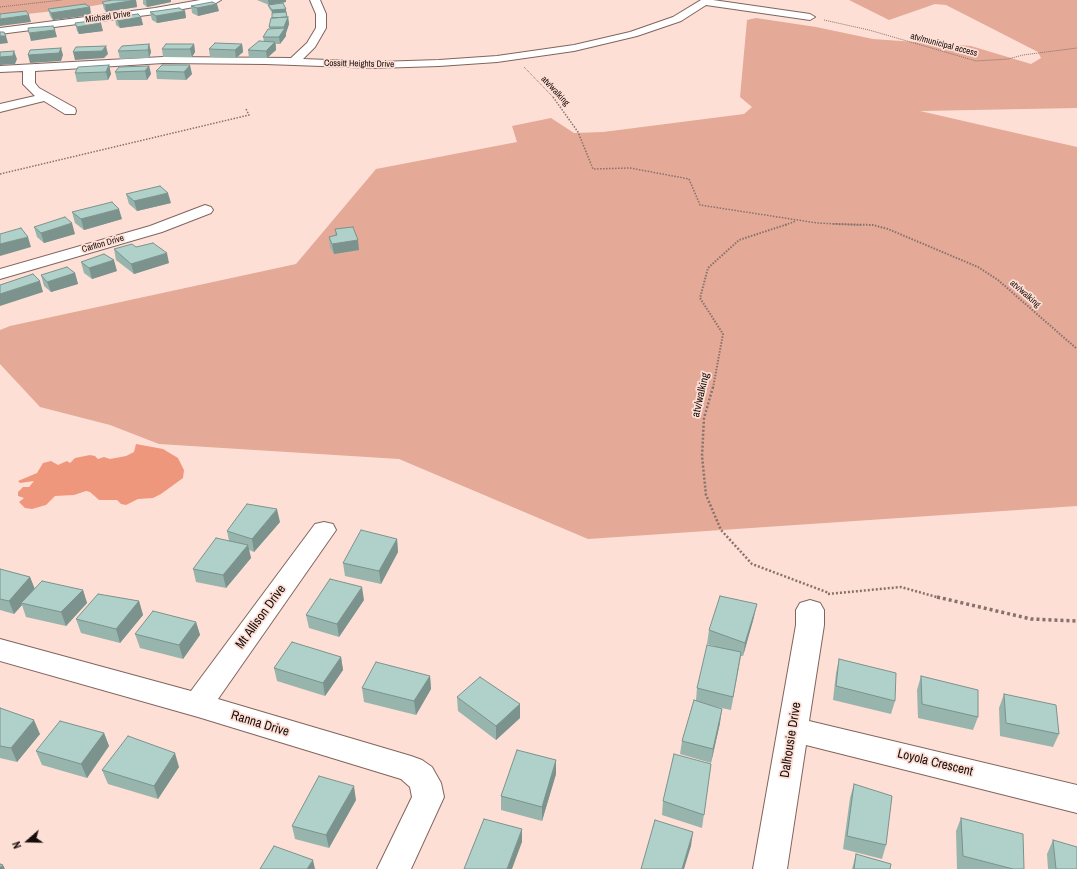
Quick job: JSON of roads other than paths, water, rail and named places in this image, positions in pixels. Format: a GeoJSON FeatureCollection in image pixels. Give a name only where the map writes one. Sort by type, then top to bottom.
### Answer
{"type":"FeatureCollection","features":[{"type":"Feature","properties":{"kind":"street","name":"Michael Drive"},"geometry":{"type":"LineString","coordinates":[[0,31],[155,11],[216,0]]}},
{"type":"Feature","properties":{"kind":"street"},"geometry":{"type":"LineString","coordinates":[[294,62],[311,45],[321,28],[321,14],[314,0]]}},
{"type":"Feature","properties":{"kind":"street"},"geometry":{"type":"LineString","coordinates":[[706,1],[810,17]]}},
{"type":"Feature","properties":{"kind":"street","name":"Cossitt Heights Drive"},"geometry":{"type":"LineString","coordinates":[[0,69],[171,60],[407,64],[474,61],[550,52],[595,44],[649,29],[678,19],[706,1]]}},
{"type":"Feature","properties":{"kind":"street"},"geometry":{"type":"LineString","coordinates":[[30,67],[28,74],[29,84],[36,91],[70,111]]}},
{"type":"Feature","properties":{"kind":"street"},"geometry":{"type":"LineString","coordinates":[[0,108],[46,97]]}},
{"type":"Feature","properties":{"kind":"street","name":"Carlton Drive"},"geometry":{"type":"LineString","coordinates":[[0,274],[156,229],[205,210]]}},
{"type":"Feature","properties":{"kind":"street","name":"Mt Allison Drive"},"geometry":{"type":"LineString","coordinates":[[198,705],[324,530]]}},
{"type":"Feature","properties":{"kind":"street","name":"Dalhousie Drive"},"geometry":{"type":"LineString","coordinates":[[770,869],[810,625],[820,602]]}},
{"type":"Feature","properties":{"kind":"street","name":"Ranna Drive"},"geometry":{"type":"LineString","coordinates":[[0,650],[198,705],[411,769],[416,772],[425,783],[428,797],[394,869]]}},
{"type":"Feature","properties":{"kind":"street","name":"Loyola Crescent"},"geometry":{"type":"LineString","coordinates":[[793,729],[1077,799]]}}]}
